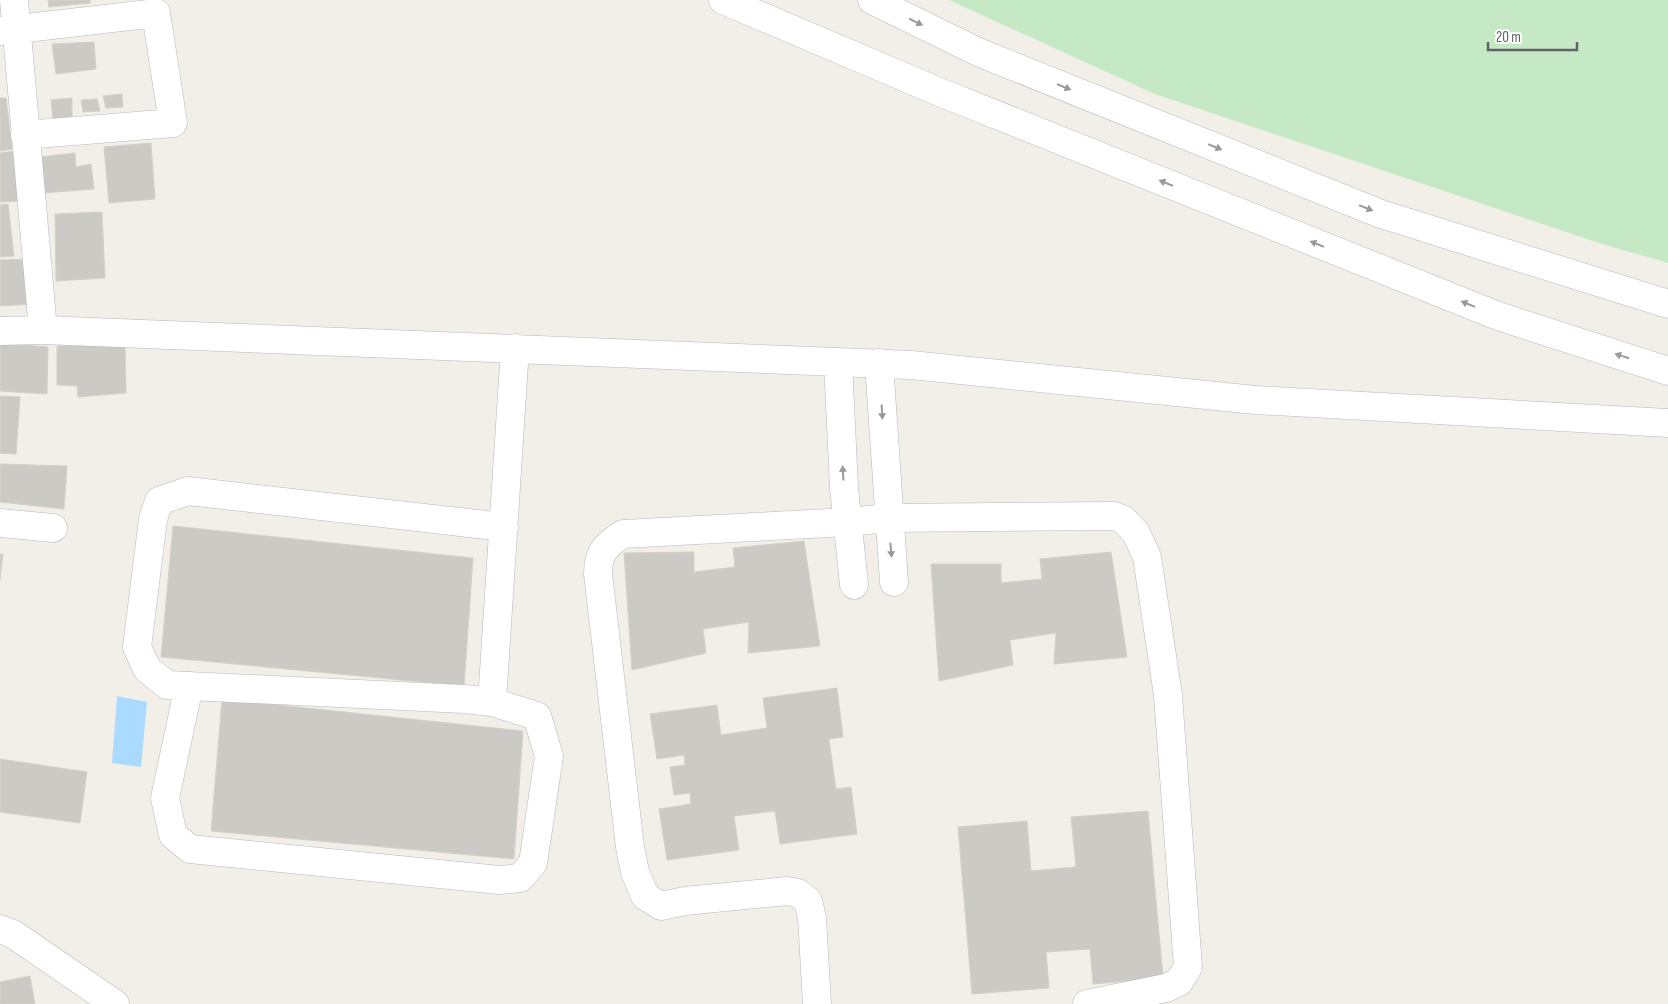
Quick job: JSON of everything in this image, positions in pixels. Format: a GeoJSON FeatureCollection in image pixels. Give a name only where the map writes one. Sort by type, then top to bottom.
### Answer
{"type":"FeatureCollection","features":[{"type":"Feature","properties":{"kind":"street"},"geometry":{"type":"LineString","coordinates":[[14,0],[8,30],[26,135],[43,330]]}},
{"type":"Feature","properties":{"kind":"street"},"geometry":{"type":"LineString","coordinates":[[723,0],[937,91],[1498,316],[1668,371]]}},
{"type":"Feature","properties":{"kind":"street"},"geometry":{"type":"LineString","coordinates":[[872,0],[978,52],[1381,214],[1668,304]]}},
{"type":"Feature","properties":{"kind":"street"},"geometry":{"type":"LineString","coordinates":[[8,30],[156,13],[173,123],[26,135]]}},
{"type":"Feature","properties":{"kind":"street"},"geometry":{"type":"LineString","coordinates":[[0,331],[43,330],[879,363],[1255,400],[1668,423]]}},
{"type":"Feature","properties":{"kind":"street"},"geometry":{"type":"LineString","coordinates":[[492,702],[515,348]]}},
{"type":"Feature","properties":{"kind":"street"},"geometry":{"type":"LineString","coordinates":[[838,362],[844,488],[854,585]]}},
{"type":"Feature","properties":{"kind":"street"},"geometry":{"type":"LineString","coordinates":[[879,363],[888,518],[894,582]]}},
{"type":"Feature","properties":{"kind":"street"},"geometry":{"type":"LineString","coordinates":[[189,686],[165,798],[174,835],[190,849],[499,880],[520,878],[533,863],[549,756],[537,716],[492,702],[464,700],[189,686],[167,685],[147,669],[137,647],[153,520],[159,501],[188,491],[504,527]]}},
{"type":"Feature","properties":{"kind":"street"},"geometry":{"type":"LineString","coordinates":[[817,1004],[812,918],[808,901],[798,893],[787,892],[661,906],[645,896],[635,872],[630,847],[598,574],[598,562],[602,552],[610,542],[623,534],[848,522],[888,518],[1114,516],[1124,520],[1136,533],[1147,557],[1168,695],[1188,967],[1179,982],[1166,988],[1086,1004]]}},
{"type":"Feature","properties":{"kind":"street"},"geometry":{"type":"LineString","coordinates":[[0,523],[53,528]]}},
{"type":"Feature","properties":{"kind":"street"},"geometry":{"type":"LineString","coordinates":[[0,929],[13,934],[114,1004]]}},
{"type":"Feature","properties":{"kind":"green space"},"geometry":{"type":"Polygon","coordinates":[[[949,0],[1668,0],[1668,263],[1602,244],[1155,94],[949,0]]]}},
{"type":"Feature","properties":{"kind":"water"},"geometry":{"type":"Polygon","coordinates":[[[117,696],[147,702],[141,767],[112,763],[117,696]]]}},
{"type":"Feature","properties":{"kind":"building"},"geometry":{"type":"Polygon","coordinates":[[[48,0],[90,0],[90,3],[49,7],[48,0]]]}},
{"type":"Feature","properties":{"kind":"building"},"geometry":{"type":"Polygon","coordinates":[[[94,42],[96,69],[56,74],[52,44],[94,42]]]}},
{"type":"Feature","properties":{"kind":"building"},"geometry":{"type":"Polygon","coordinates":[[[122,94],[123,107],[106,108],[103,96],[122,94]]]}},
{"type":"Feature","properties":{"kind":"building"},"geometry":{"type":"Polygon","coordinates":[[[0,98],[6,98],[12,149],[0,151],[0,98]]]}},
{"type":"Feature","properties":{"kind":"building"},"geometry":{"type":"Polygon","coordinates":[[[72,98],[72,117],[53,120],[51,100],[72,98]]]}},
{"type":"Feature","properties":{"kind":"building"},"geometry":{"type":"Polygon","coordinates":[[[97,99],[100,111],[83,112],[81,100],[97,99]]]}},
{"type":"Feature","properties":{"kind":"building"},"geometry":{"type":"Polygon","coordinates":[[[151,143],[155,199],[109,203],[104,147],[151,143]]]}},
{"type":"Feature","properties":{"kind":"building"},"geometry":{"type":"Polygon","coordinates":[[[15,151],[21,201],[0,202],[0,153],[15,151]]]}},
{"type":"Feature","properties":{"kind":"building"},"geometry":{"type":"Polygon","coordinates":[[[75,153],[76,167],[91,164],[94,189],[44,193],[40,157],[75,153]]]}},
{"type":"Feature","properties":{"kind":"building"},"geometry":{"type":"Polygon","coordinates":[[[8,204],[14,256],[0,257],[0,205],[8,204]]]}},
{"type":"Feature","properties":{"kind":"building"},"geometry":{"type":"Polygon","coordinates":[[[102,212],[105,278],[56,281],[55,214],[102,212]]]}},
{"type":"Feature","properties":{"kind":"building"},"geometry":{"type":"Polygon","coordinates":[[[31,259],[33,304],[0,306],[0,260],[31,259]]]}},
{"type":"Feature","properties":{"kind":"building"},"geometry":{"type":"Polygon","coordinates":[[[0,343],[48,347],[47,394],[0,391],[0,343]]]}},
{"type":"Feature","properties":{"kind":"building"},"geometry":{"type":"Polygon","coordinates":[[[125,345],[126,393],[78,397],[77,386],[57,385],[57,346],[125,345]]]}},
{"type":"Feature","properties":{"kind":"building"},"geometry":{"type":"Polygon","coordinates":[[[0,396],[20,397],[16,454],[0,453],[0,396]]]}},
{"type":"Feature","properties":{"kind":"building"},"geometry":{"type":"Polygon","coordinates":[[[0,464],[67,466],[64,509],[0,502],[0,464]]]}},
{"type":"Feature","properties":{"kind":"building"},"geometry":{"type":"Polygon","coordinates":[[[173,526],[473,558],[464,686],[161,657],[173,526]]]}},
{"type":"Feature","properties":{"kind":"building"},"geometry":{"type":"Polygon","coordinates":[[[804,541],[820,646],[748,653],[749,622],[703,629],[706,653],[632,670],[624,553],[694,552],[694,572],[735,567],[733,548],[804,541]]]}},
{"type":"Feature","properties":{"kind":"building"},"geometry":{"type":"Polygon","coordinates":[[[1111,552],[1127,657],[1054,664],[1056,633],[1010,640],[1013,665],[939,681],[931,564],[1001,564],[1001,583],[1042,579],[1040,559],[1111,552]]]}},
{"type":"Feature","properties":{"kind":"building"},"geometry":{"type":"Polygon","coordinates":[[[0,554],[3,554],[0,579],[0,554]]]}},
{"type":"Feature","properties":{"kind":"building"},"geometry":{"type":"Polygon","coordinates":[[[837,688],[843,737],[829,739],[836,789],[851,787],[857,834],[780,844],[775,811],[734,816],[739,850],[667,860],[659,809],[691,804],[690,793],[674,795],[670,767],[685,765],[684,755],[657,759],[650,714],[717,705],[721,735],[767,728],[763,698],[837,688]]]}},
{"type":"Feature","properties":{"kind":"building"},"geometry":{"type":"Polygon","coordinates":[[[222,699],[523,731],[514,859],[211,831],[222,699]]]}},
{"type":"Feature","properties":{"kind":"building"},"geometry":{"type":"Polygon","coordinates":[[[0,759],[87,772],[80,823],[0,812],[0,759]]]}},
{"type":"Feature","properties":{"kind":"building"},"geometry":{"type":"Polygon","coordinates":[[[1148,811],[1163,978],[1093,984],[1090,949],[1046,952],[1049,988],[972,994],[958,827],[1027,821],[1031,871],[1076,867],[1071,817],[1148,811]]]}},
{"type":"Feature","properties":{"kind":"building"},"geometry":{"type":"Polygon","coordinates":[[[30,976],[35,1004],[0,1004],[0,982],[30,976]]]}}]}
